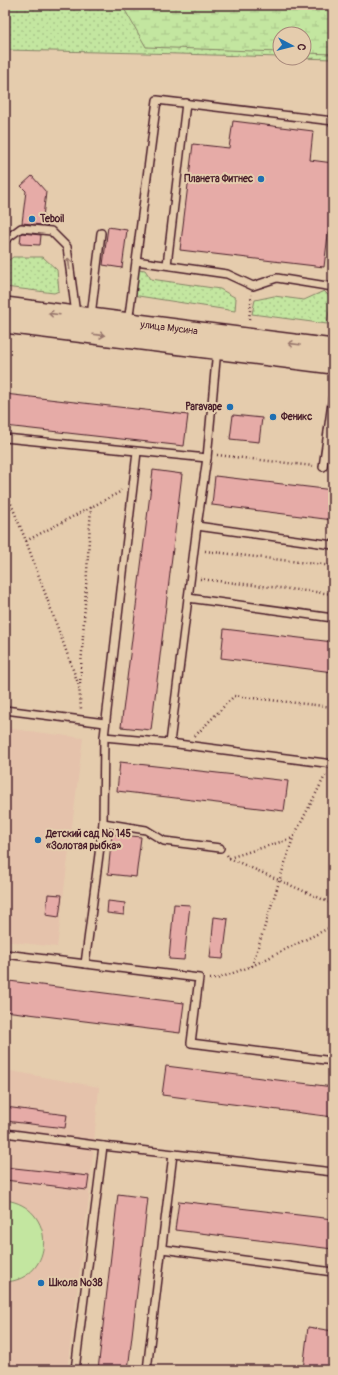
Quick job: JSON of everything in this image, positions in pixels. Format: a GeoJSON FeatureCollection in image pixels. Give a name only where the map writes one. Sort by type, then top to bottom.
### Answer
{"type":"FeatureCollection","features":[{"type":"Feature","properties":{"kind":"street","name":"улица Мусина"},"geometry":{"type":"LineString","coordinates":[[5,308],[128,323],[333,364]]}},
{"type":"Feature","properties":{"kind":"street","name":"улица Мусина"},"geometry":{"type":"LineString","coordinates":[[5,323],[218,342],[333,349]]}},
{"type":"Feature","properties":{"kind":"lane"},"geometry":{"type":"LineString","coordinates":[[128,323],[157,100],[333,121]]}},
{"type":"Feature","properties":{"kind":"lane"},"geometry":{"type":"LineString","coordinates":[[167,266],[186,103]]}},
{"type":"Feature","properties":{"kind":"lane"},"geometry":{"type":"LineString","coordinates":[[5,240],[21,228],[51,231],[67,247],[84,317]]}},
{"type":"Feature","properties":{"kind":"lane"},"geometry":{"type":"LineString","coordinates":[[84,317],[101,233]]}},
{"type":"Feature","properties":{"kind":"lane"},"geometry":{"type":"LineString","coordinates":[[136,261],[227,274],[253,286],[277,278],[333,287]]}},
{"type":"Feature","properties":{"kind":"lane"},"geometry":{"type":"LineString","coordinates":[[170,743],[207,458],[218,342]]}},
{"type":"Feature","properties":{"kind":"lane"},"geometry":{"type":"LineString","coordinates":[[323,467],[333,396]]}},
{"type":"Feature","properties":{"kind":"lane"},"geometry":{"type":"LineString","coordinates":[[5,438],[207,458]]}},
{"type":"Feature","properties":{"kind":"lane"},"geometry":{"type":"LineString","coordinates":[[86,964],[103,823],[105,723],[137,452]]}},
{"type":"Feature","properties":{"kind":"lane"},"geometry":{"type":"LineString","coordinates":[[197,526],[333,545]]}},
{"type":"Feature","properties":{"kind":"lane"},"geometry":{"type":"LineString","coordinates":[[188,598],[333,618]]}},
{"type":"Feature","properties":{"kind":"lane"},"geometry":{"type":"LineString","coordinates":[[5,710],[105,723]]}},
{"type":"Feature","properties":{"kind":"lane"},"geometry":{"type":"LineString","coordinates":[[104,737],[170,743],[332,764]]}},
{"type":"Feature","properties":{"kind":"lane"},"geometry":{"type":"LineString","coordinates":[[103,823],[146,830],[164,841],[220,848]]}},
{"type":"Feature","properties":{"kind":"lane"},"geometry":{"type":"LineString","coordinates":[[5,954],[199,978],[191,1043],[333,1061]]}},
{"type":"Feature","properties":{"kind":"lane"},"geometry":{"type":"LineString","coordinates":[[5,1133],[103,1146],[333,1172]]}},
{"type":"Feature","properties":{"kind":"lane"},"geometry":{"type":"LineString","coordinates":[[75,1370],[103,1146]]}},
{"type":"Feature","properties":{"kind":"lane"},"geometry":{"type":"LineString","coordinates":[[147,1370],[173,1154]]}},
{"type":"Feature","properties":{"kind":"lane"},"geometry":{"type":"LineString","coordinates":[[162,1249],[333,1272]]}},
{"type":"Feature","properties":{"kind":"path"},"geometry":{"type":"LineString","coordinates":[[207,458],[217,455],[323,467]]}},
{"type":"Feature","properties":{"kind":"path"},"geometry":{"type":"LineString","coordinates":[[26,541],[120,492],[135,470]]}},
{"type":"Feature","properties":{"kind":"path"},"geometry":{"type":"LineString","coordinates":[[5,489],[26,541],[79,686]]}},
{"type":"Feature","properties":{"kind":"path"},"geometry":{"type":"LineString","coordinates":[[82,720],[79,686],[91,507]]}},
{"type":"Feature","properties":{"kind":"path"},"geometry":{"type":"LineString","coordinates":[[194,550],[333,566]]}},
{"type":"Feature","properties":{"kind":"path"},"geometry":{"type":"LineString","coordinates":[[191,578],[333,594]]}},
{"type":"Feature","properties":{"kind":"path"},"geometry":{"type":"LineString","coordinates":[[186,745],[234,696],[333,708]]}},
{"type":"Feature","properties":{"kind":"path"},"geometry":{"type":"LineString","coordinates":[[252,966],[293,838],[332,764]]}},
{"type":"Feature","properties":{"kind":"path"},"geometry":{"type":"LineString","coordinates":[[229,858],[293,838]]}},
{"type":"Feature","properties":{"kind":"path"},"geometry":{"type":"LineString","coordinates":[[220,848],[229,858],[333,904]]}},
{"type":"Feature","properties":{"kind":"path"},"geometry":{"type":"LineString","coordinates":[[199,978],[217,979],[252,966],[333,926]]}},
{"type":"Feature","properties":{"kind":"shaded area","name":"Детский сад № 145 «Золотая рыбка»"},"geometry":{"type":"Polygon","coordinates":[[[5,728],[83,738],[57,947],[5,941],[5,728]]]}},
{"type":"Feature","properties":{"kind":"shaded area"},"geometry":{"type":"Polygon","coordinates":[[[5,1070],[99,1087],[89,1196],[67,1370],[5,1370],[5,1070]]]}},
{"type":"Feature","properties":{"kind":"green space"},"geometry":{"type":"Polygon","coordinates":[[[5,5],[333,5],[333,59],[312,58],[312,26],[272,26],[272,57],[5,50],[5,5]]]}},
{"type":"Feature","properties":{"kind":"green space"},"geometry":{"type":"Polygon","coordinates":[[[122,5],[333,5],[333,54],[312,53],[312,26],[272,26],[272,52],[146,47],[122,5]]]}},
{"type":"Feature","properties":{"kind":"green space"},"geometry":{"type":"Polygon","coordinates":[[[13,257],[43,257],[57,270],[59,291],[54,293],[5,287],[5,263],[13,257]]]}},
{"type":"Feature","properties":{"kind":"green space"},"geometry":{"type":"Polygon","coordinates":[[[139,269],[145,270],[151,279],[220,289],[236,298],[235,311],[132,295],[134,278],[139,269]]]}},
{"type":"Feature","properties":{"kind":"green space"},"geometry":{"type":"Polygon","coordinates":[[[324,291],[331,298],[327,324],[252,314],[255,300],[274,296],[304,300],[324,291]]]}},
{"type":"Feature","properties":{"kind":"green space"},"geometry":{"type":"Polygon","coordinates":[[[5,1200],[22,1205],[34,1215],[41,1228],[44,1242],[41,1256],[34,1269],[22,1278],[5,1282],[5,1200]]]}},
{"type":"Feature","properties":{"kind":"building","name":"Планета Фитнес"},"geometry":{"type":"Polygon","coordinates":[[[233,121],[313,131],[310,160],[333,163],[333,194],[324,267],[180,250],[193,144],[229,148],[233,121]]]}},
{"type":"Feature","properties":{"kind":"building"},"geometry":{"type":"Polygon","coordinates":[[[32,176],[46,192],[42,225],[22,223],[26,191],[21,186],[32,176]]]}},
{"type":"Feature","properties":{"kind":"building"},"geometry":{"type":"Polygon","coordinates":[[[108,227],[127,230],[122,268],[103,265],[108,227]]]}},
{"type":"Feature","properties":{"kind":"building"},"geometry":{"type":"Polygon","coordinates":[[[22,233],[41,235],[40,245],[20,244],[22,233]]]}},
{"type":"Feature","properties":{"kind":"building"},"geometry":{"type":"Polygon","coordinates":[[[5,394],[188,415],[184,446],[5,426],[5,394]]]}},
{"type":"Feature","properties":{"kind":"building"},"geometry":{"type":"Polygon","coordinates":[[[233,415],[262,418],[259,442],[230,439],[233,415]]]}},
{"type":"Feature","properties":{"kind":"building"},"geometry":{"type":"Polygon","coordinates":[[[153,470],[182,474],[151,730],[121,727],[153,470]]]}},
{"type":"Feature","properties":{"kind":"building"},"geometry":{"type":"Polygon","coordinates":[[[215,476],[333,490],[333,520],[212,505],[215,476]]]}},
{"type":"Feature","properties":{"kind":"building"},"geometry":{"type":"Polygon","coordinates":[[[224,629],[333,642],[333,672],[221,658],[224,629]]]}},
{"type":"Feature","properties":{"kind":"building"},"geometry":{"type":"Polygon","coordinates":[[[120,762],[288,781],[284,811],[117,791],[120,762]]]}},
{"type":"Feature","properties":{"kind":"building"},"geometry":{"type":"Polygon","coordinates":[[[112,834],[141,837],[136,877],[108,874],[112,834]]]}},
{"type":"Feature","properties":{"kind":"building"},"geometry":{"type":"Polygon","coordinates":[[[48,894],[62,895],[59,917],[46,915],[48,894]]]}},
{"type":"Feature","properties":{"kind":"building"},"geometry":{"type":"Polygon","coordinates":[[[108,901],[125,903],[124,915],[107,913],[108,901]]]}},
{"type":"Feature","properties":{"kind":"building"},"geometry":{"type":"Polygon","coordinates":[[[174,904],[190,905],[184,960],[169,959],[174,904]]]}},
{"type":"Feature","properties":{"kind":"building"},"geometry":{"type":"Polygon","coordinates":[[[214,917],[228,919],[223,959],[210,958],[214,917]]]}},
{"type":"Feature","properties":{"kind":"building"},"geometry":{"type":"Polygon","coordinates":[[[9,981],[184,1003],[180,1033],[5,1011],[9,981]]]}},
{"type":"Feature","properties":{"kind":"building"},"geometry":{"type":"Polygon","coordinates":[[[166,1066],[333,1087],[333,1117],[162,1095],[166,1066]]]}},
{"type":"Feature","properties":{"kind":"building"},"geometry":{"type":"Polygon","coordinates":[[[5,1107],[67,1115],[65,1128],[5,1121],[5,1107]]]}},
{"type":"Feature","properties":{"kind":"building"},"geometry":{"type":"Polygon","coordinates":[[[5,1167],[89,1176],[87,1190],[5,1180],[5,1167]]]}},
{"type":"Feature","properties":{"kind":"building"},"geometry":{"type":"Polygon","coordinates":[[[118,1194],[148,1198],[128,1370],[98,1370],[118,1194]]]}},
{"type":"Feature","properties":{"kind":"building"},"geometry":{"type":"Polygon","coordinates":[[[179,1201],[333,1219],[333,1249],[175,1230],[179,1201]]]}},
{"type":"Feature","properties":{"kind":"building"},"geometry":{"type":"Polygon","coordinates":[[[308,1327],[333,1331],[332,1370],[303,1370],[308,1327]]]}},
{"type":"Feature","properties":{"kind":"place","name":"Планета Фитнес"},"geometry":{"type":"Point","coordinates":[261,179]}},
{"type":"Feature","properties":{"kind":"place","name":"Teboil"},"geometry":{"type":"Point","coordinates":[32,219]}},
{"type":"Feature","properties":{"kind":"place","name":"Paravape"},"geometry":{"type":"Point","coordinates":[230,407]}},
{"type":"Feature","properties":{"kind":"place","name":"Феникс"},"geometry":{"type":"Point","coordinates":[273,417]}},
{"type":"Feature","properties":{"kind":"place","name":"Детский сад № 145 «Золотая рыбка»"},"geometry":{"type":"Point","coordinates":[38,840]}},
{"type":"Feature","properties":{"kind":"place","name":"Школа №38"},"geometry":{"type":"Point","coordinates":[41,1283]}}]}
